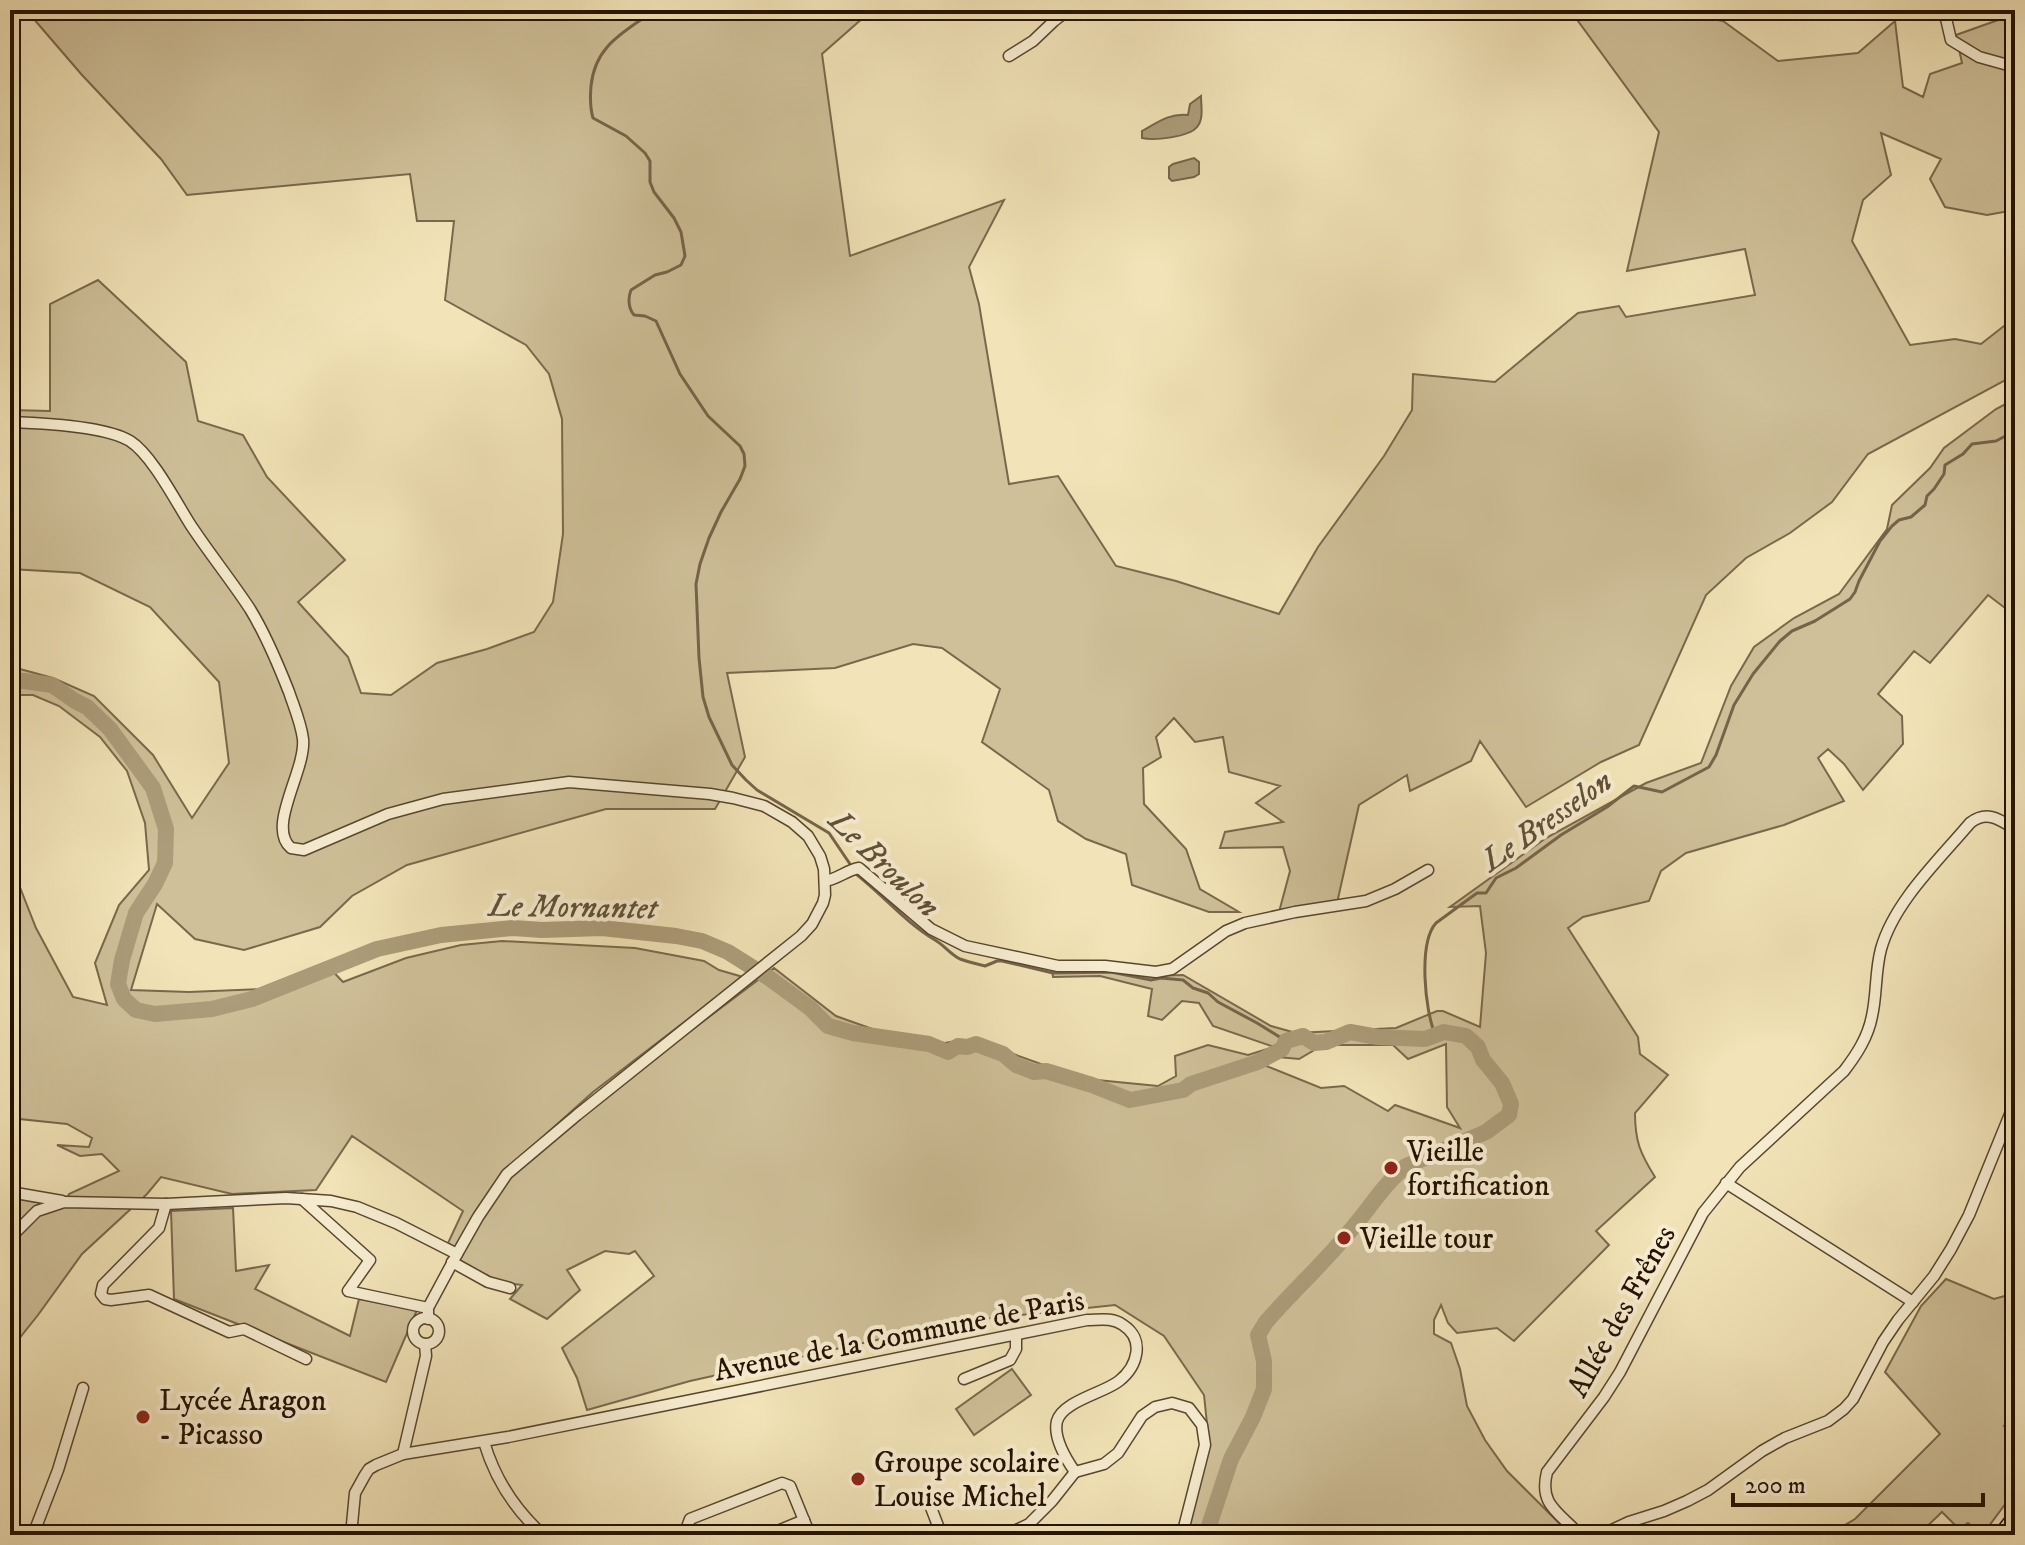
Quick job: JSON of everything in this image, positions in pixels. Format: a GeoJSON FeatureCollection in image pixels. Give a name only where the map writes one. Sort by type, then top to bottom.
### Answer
{"type":"FeatureCollection","features":[{"type":"Feature","properties":{"kind":"main road"},"geometry":{"type":"LineString","coordinates":[[2001,1535],[2015,1517]]}},
{"type":"Feature","properties":{"kind":"street"},"geometry":{"type":"LineString","coordinates":[[1009,56],[1033,41],[1068,10]]}},
{"type":"Feature","properties":{"kind":"street"},"geometry":{"type":"LineString","coordinates":[[1944,10],[1951,40],[1979,57],[2015,67]]}},
{"type":"Feature","properties":{"kind":"street"},"geometry":{"type":"LineString","coordinates":[[10,422],[98,431],[126,439],[135,445],[154,468],[251,612],[282,674],[303,738],[302,755],[281,831],[291,848],[304,850],[388,814],[443,799],[569,782],[710,794],[764,806],[792,822],[808,836],[820,856],[825,881],[823,903],[812,924],[765,966],[507,1174],[454,1258],[428,1314],[416,1323],[413,1330],[416,1340],[425,1344],[433,1342],[438,1334],[436,1324],[428,1314],[348,1291],[370,1260],[302,1199]]}},
{"type":"Feature","properties":{"kind":"street"},"geometry":{"type":"LineString","coordinates":[[1913,1302],[1726,1183],[1857,1055],[1872,1016],[1882,948],[1890,925],[1928,873],[1978,817],[1994,817],[2015,829]]}},
{"type":"Feature","properties":{"kind":"street"},"geometry":{"type":"LineString","coordinates":[[825,881],[859,868],[931,929],[965,946],[1058,966],[1105,966],[1156,972],[1172,969],[1226,931],[1245,923],[1366,901],[1428,870]]}},
{"type":"Feature","properties":{"kind":"street"},"geometry":{"type":"LineString","coordinates":[[1601,1535],[1708,1490],[1762,1451],[1828,1421],[1853,1399],[1883,1342],[1934,1276],[1969,1215],[2015,1102]]}},
{"type":"Feature","properties":{"kind":"street","name":"Allée des Frênes"},"geometry":{"type":"LineString","coordinates":[[1586,1535],[1578,1533],[1546,1500],[1544,1486],[1547,1472],[1620,1372],[1703,1213],[1726,1183]]}},
{"type":"Feature","properties":{"kind":"street"},"geometry":{"type":"LineString","coordinates":[[10,1192],[64,1202],[331,1201],[375,1213],[454,1258],[488,1282],[510,1288]]}},
{"type":"Feature","properties":{"kind":"street"},"geometry":{"type":"LineString","coordinates":[[10,1238],[37,1211],[64,1202]]}},
{"type":"Feature","properties":{"kind":"street"},"geometry":{"type":"LineString","coordinates":[[166,1204],[159,1228],[103,1285],[101,1294],[105,1299],[149,1295],[229,1332],[244,1329],[306,1359]]}},
{"type":"Feature","properties":{"kind":"street","name":"Avenue de la Commune de Paris"},"geometry":{"type":"LineString","coordinates":[[351,1535],[355,1493],[365,1475],[376,1465],[403,1454],[484,1442],[1087,1320],[1120,1322],[1132,1332],[1138,1348],[1134,1364],[1119,1381],[1069,1407],[1058,1418],[1056,1433],[1075,1472]]}},
{"type":"Feature","properties":{"kind":"street"},"geometry":{"type":"LineString","coordinates":[[964,1379],[1010,1360],[1016,1349],[1016,1335]]}},
{"type":"Feature","properties":{"kind":"street"},"geometry":{"type":"LineString","coordinates":[[403,1454],[426,1356],[425,1344]]}},
{"type":"Feature","properties":{"kind":"street"},"geometry":{"type":"LineString","coordinates":[[33,1535],[58,1470],[83,1388]]}},
{"type":"Feature","properties":{"kind":"street"},"geometry":{"type":"LineString","coordinates":[[1006,1535],[1029,1524],[1075,1472],[1104,1464],[1118,1453],[1142,1416],[1155,1407],[1172,1403],[1189,1408],[1202,1425],[1205,1445],[1182,1535]]}},
{"type":"Feature","properties":{"kind":"street"},"geometry":{"type":"LineString","coordinates":[[484,1442],[490,1463],[510,1500],[543,1535]]}},
{"type":"Feature","properties":{"kind":"street"},"geometry":{"type":"LineString","coordinates":[[690,1535],[687,1527],[690,1519],[782,1483],[790,1486],[810,1535]]}},
{"type":"Feature","properties":{"kind":"street"},"geometry":{"type":"LineString","coordinates":[[930,1505],[940,1531],[930,1535]]}},
{"type":"Feature","properties":{"kind":"street"},"geometry":{"type":"LineString","coordinates":[[768,1535],[804,1520]]}},
{"type":"Feature","properties":{"kind":"shaded area"},"geometry":{"type":"Polygon","coordinates":[[[26,10],[872,10],[822,54],[850,256],[1004,200],[969,267],[979,304],[1009,484],[1058,476],[1116,566],[1176,581],[1279,614],[1318,547],[1384,456],[1412,410],[1413,374],[1495,382],[1578,313],[1619,306],[1626,317],[1755,295],[1745,249],[1627,271],[1659,132],[1570,10],[1681,13],[1723,21],[1778,61],[1858,53],[1895,21],[1903,87],[1923,97],[1930,74],[1962,63],[1956,35],[2015,14],[2015,210],[1987,215],[1945,207],[1930,179],[1941,159],[1881,133],[1891,175],[1863,200],[1852,241],[1910,345],[1955,339],[1981,344],[2009,322],[2015,324],[2015,375],[1868,454],[1832,502],[1790,533],[1746,558],[1706,595],[1639,745],[1601,762],[1526,807],[1480,741],[1471,761],[1410,791],[1407,775],[1359,805],[1337,903],[1279,912],[1290,871],[1283,847],[1220,848],[1225,832],[1283,822],[1256,803],[1280,786],[1229,772],[1223,737],[1195,742],[1174,718],[1156,737],[1161,757],[1143,768],[1144,804],[1186,849],[1200,889],[1239,912],[1209,912],[1132,885],[1126,854],[1086,839],[1058,821],[1049,790],[982,742],[1000,689],[942,648],[913,644],[835,668],[727,673],[745,757],[715,809],[606,809],[407,865],[352,896],[320,927],[244,950],[195,939],[157,904],[131,990],[189,992],[259,989],[325,963],[343,982],[406,958],[461,945],[502,941],[635,948],[704,961],[719,970],[743,977],[593,1092],[545,1135],[548,1138],[774,968],[836,1016],[878,1031],[945,1043],[983,1043],[1063,1072],[1097,1080],[1158,1086],[1176,1076],[1175,1056],[1208,1045],[1248,1055],[1274,1047],[1213,1026],[1199,1003],[1182,1001],[1162,1020],[1148,1016],[1152,989],[1100,976],[1053,977],[1052,971],[1106,969],[1150,976],[1183,975],[1271,1026],[1296,1033],[1396,1028],[1437,1011],[1480,1027],[1486,953],[1480,906],[1450,907],[1546,838],[1646,783],[1701,763],[1731,686],[1754,647],[1794,618],[1839,594],[1887,529],[1892,505],[1930,468],[1944,448],[1996,409],[2015,399],[2015,597],[2005,608],[1988,595],[1930,663],[1914,651],[1878,694],[1902,716],[1903,744],[1863,790],[1844,764],[1828,749],[1818,758],[1844,801],[1784,825],[1686,853],[1661,871],[1649,901],[1583,917],[1568,928],[1638,1037],[1640,1054],[1668,1075],[1635,1113],[1639,1146],[1655,1177],[1596,1231],[1609,1245],[1514,1341],[1497,1328],[1457,1333],[1448,1323],[1441,1305],[1434,1320],[1434,1334],[1451,1343],[1467,1406],[1485,1440],[1507,1471],[1571,1535],[1187,1535],[1209,1443],[1204,1395],[1164,1336],[1115,1305],[963,1321],[690,1381],[587,1410],[577,1378],[562,1348],[654,1276],[635,1251],[629,1254],[605,1251],[567,1270],[580,1290],[547,1319],[510,1299],[522,1285],[499,1282],[459,1260],[464,1252],[448,1243],[463,1211],[352,1136],[316,1190],[232,1194],[161,1177],[147,1194],[82,1254],[10,1350],[10,1197],[63,1207],[69,1194],[119,1171],[102,1154],[80,1156],[57,1145],[89,1147],[92,1138],[67,1124],[10,1118],[10,862],[36,928],[73,997],[107,1005],[95,963],[119,905],[149,870],[145,823],[127,771],[100,737],[59,706],[33,695],[10,695],[10,670],[20,669],[53,678],[94,696],[153,755],[192,818],[229,763],[219,682],[150,607],[80,573],[10,569],[10,410],[50,411],[50,304],[98,280],[186,362],[198,421],[243,435],[267,477],[345,560],[298,602],[348,657],[361,693],[391,695],[437,663],[534,632],[553,602],[563,534],[562,419],[549,374],[526,345],[445,300],[454,221],[417,221],[410,174],[187,195],[161,159],[26,10]],[[1446,1044],[1408,1059],[1393,1045],[1323,1045],[1299,1059],[1278,1057],[1264,1065],[1321,1088],[1344,1086],[1388,1111],[1395,1105],[1460,1128],[1447,1107],[1446,1044]]]}},
{"type":"Feature","properties":{"kind":"shaded area"},"geometry":{"type":"Polygon","coordinates":[[[1201,96],[1201,120],[1193,130],[1171,137],[1142,138],[1142,131],[1159,121],[1175,115],[1188,115],[1190,104],[1201,96]]]}},
{"type":"Feature","properties":{"kind":"shaded area"},"geometry":{"type":"Polygon","coordinates":[[[1194,158],[1199,162],[1199,174],[1172,181],[1169,178],[1169,167],[1194,158]]]}},
{"type":"Feature","properties":{"kind":"shaded area"},"geometry":{"type":"Polygon","coordinates":[[[233,1208],[236,1271],[269,1265],[255,1289],[350,1336],[359,1299],[417,1310],[386,1382],[174,1299],[171,1211],[233,1208]]]}},
{"type":"Feature","properties":{"kind":"shaded area"},"geometry":{"type":"Polygon","coordinates":[[[1946,1279],[1994,1299],[2015,1293],[2015,1417],[2004,1426],[2015,1439],[2015,1491],[1983,1534],[1968,1523],[1959,1529],[1942,1512],[1918,1535],[1828,1535],[1855,1519],[1940,1434],[1885,1372],[1921,1306],[1946,1279]]]}},
{"type":"Feature","properties":{"kind":"shaded area"},"geometry":{"type":"Polygon","coordinates":[[[1012,1369],[1031,1395],[974,1435],[956,1409],[1012,1369]]]}},
{"type":"Feature","properties":{"kind":"waterway","name":"Le Broulon"},"geometry":{"type":"LineString","coordinates":[[655,10],[622,33],[598,60],[590,103],[593,118],[626,136],[645,153],[650,161],[650,182],[654,192],[681,232],[685,256],[681,265],[655,275],[631,290],[631,309],[634,315],[656,321],[680,374],[708,416],[740,446],[744,454],[745,466],[709,538],[696,584],[703,697],[732,765],[757,790],[829,833],[852,867]]}},
{"type":"Feature","properties":{"kind":"waterway","name":"Le Bresselon"},"geometry":{"type":"LineString","coordinates":[[1435,1034],[1428,1010],[1425,961],[1430,933],[1436,923],[1477,893],[1486,893],[1496,878],[1516,868],[1634,786],[1662,792],[1709,767],[1734,705],[1753,674],[1780,641],[1792,631],[1850,599],[1880,541],[1899,520],[1911,517],[1925,505],[1927,496],[1944,474],[1945,465],[1972,444],[1996,441],[2015,431]]}},
{"type":"Feature","properties":{"kind":"waterway","name":"Le Mornantet"},"geometry":{"type":"LineString","coordinates":[[10,681],[52,685],[87,707],[110,729],[153,788],[166,829],[165,863],[136,913],[118,984],[124,999],[136,1010],[155,1014],[212,1009],[252,999],[377,949],[441,935],[513,928],[602,928],[676,936],[702,941],[728,952],[810,1008],[828,1026],[853,1033],[929,1044],[948,1052],[958,1046],[976,1044],[1003,1054],[1016,1065],[1034,1072],[1046,1071],[1130,1100],[1183,1090],[1191,1084],[1258,1062],[1282,1049],[1286,1041],[1303,1036],[1314,1043],[1326,1042],[1350,1032],[1425,1039],[1444,1032],[1466,1036],[1478,1047],[1483,1060],[1502,1083],[1511,1104],[1509,1115],[1486,1132],[1406,1166],[1266,1322],[1258,1335],[1264,1361],[1264,1389],[1231,1459],[1206,1535]]}},
{"type":"Feature","properties":{"kind":"waterway","name":"Le Broulon"},"geometry":{"type":"LineString","coordinates":[[856,874],[914,925],[960,959],[985,966],[1002,961],[1053,973],[1111,972],[1151,980],[1183,980],[1286,1041]]}},
{"type":"Feature","properties":{"kind":"place","name":"Vieille fortification"},"geometry":{"type":"Point","coordinates":[1391,1168]}},
{"type":"Feature","properties":{"kind":"place","name":"Vieille tour"},"geometry":{"type":"Point","coordinates":[1344,1238]}},
{"type":"Feature","properties":{"kind":"place","name":"Lycée Aragon - Picasso"},"geometry":{"type":"Point","coordinates":[143,1417]}},
{"type":"Feature","properties":{"kind":"place","name":"Groupe scolaire Louise Michel"},"geometry":{"type":"Point","coordinates":[858,1479]}}]}
